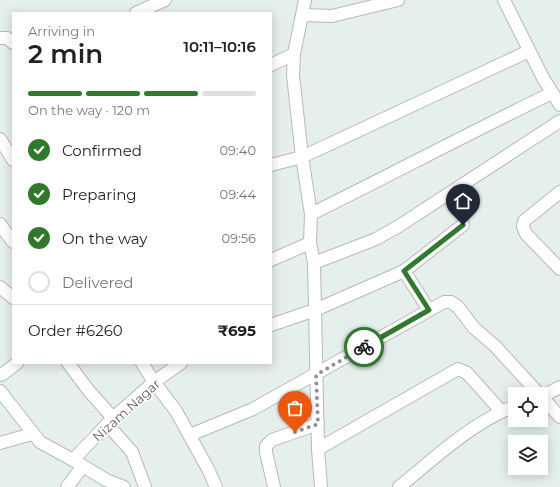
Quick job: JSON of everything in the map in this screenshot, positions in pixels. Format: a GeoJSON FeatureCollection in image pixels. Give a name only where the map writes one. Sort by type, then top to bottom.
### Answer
{"type":"FeatureCollection","features":[{"type":"Feature","properties":{"kind":"street"},"geometry":{"type":"LineString","coordinates":[[138,12],[165,0]]}},
{"type":"Feature","properties":{"kind":"street"},"geometry":{"type":"LineString","coordinates":[[305,0],[294,54],[294,75],[302,157],[311,214],[310,243],[314,263],[318,449],[321,487]]}},
{"type":"Feature","properties":{"kind":"street"},"geometry":{"type":"LineString","coordinates":[[303,15],[332,16],[398,0]]}},
{"type":"Feature","properties":{"kind":"street"},"geometry":{"type":"LineString","coordinates":[[504,0],[529,51],[560,105]]}},
{"type":"Feature","properties":{"kind":"street"},"geometry":{"type":"LineString","coordinates":[[0,38],[7,38],[12,42]]}},
{"type":"Feature","properties":{"kind":"street"},"geometry":{"type":"LineString","coordinates":[[272,165],[302,157],[529,51]]}},
{"type":"Feature","properties":{"kind":"street"},"geometry":{"type":"LineString","coordinates":[[272,60],[294,54]]}},
{"type":"Feature","properties":{"kind":"street"},"geometry":{"type":"LineString","coordinates":[[311,214],[552,93]]}},
{"type":"Feature","properties":{"kind":"street"},"geometry":{"type":"LineString","coordinates":[[314,263],[376,239],[400,226],[560,121]]}},
{"type":"Feature","properties":{"kind":"street"},"geometry":{"type":"LineString","coordinates":[[0,139],[12,158]]}},
{"type":"Feature","properties":{"kind":"street"},"geometry":{"type":"LineString","coordinates":[[559,267],[526,234],[523,227],[524,221],[560,192]]}},
{"type":"Feature","properties":{"kind":"street"},"geometry":{"type":"LineString","coordinates":[[0,224],[12,241]]}},
{"type":"Feature","properties":{"kind":"street"},"geometry":{"type":"LineString","coordinates":[[272,325],[315,310],[404,271],[463,225]]}},
{"type":"Feature","properties":{"kind":"street"},"geometry":{"type":"LineString","coordinates":[[272,260],[310,243]]}},
{"type":"Feature","properties":{"kind":"street"},"geometry":{"type":"LineString","coordinates":[[404,271],[429,310]]}},
{"type":"Feature","properties":{"kind":"street"},"geometry":{"type":"LineString","coordinates":[[0,287],[12,297]]}},
{"type":"Feature","properties":{"kind":"street"},"geometry":{"type":"LineString","coordinates":[[190,435],[253,409],[444,302],[451,302],[458,307],[474,328],[495,346],[533,387]]}},
{"type":"Feature","properties":{"kind":"street"},"geometry":{"type":"LineString","coordinates":[[0,375],[16,364]]}},
{"type":"Feature","properties":{"kind":"street"},"geometry":{"type":"LineString","coordinates":[[69,364],[132,452],[145,487]]}},
{"type":"Feature","properties":{"kind":"street"},"geometry":{"type":"LineString","coordinates":[[143,364],[176,411],[208,469],[216,487]]}},
{"type":"Feature","properties":{"kind":"street","name":"Nizam Nagar"},"geometry":{"type":"LineString","coordinates":[[67,487],[78,463],[110,421],[154,382],[180,364]]}},
{"type":"Feature","properties":{"kind":"street"},"geometry":{"type":"LineString","coordinates":[[318,449],[458,369],[467,373],[501,412]]}},
{"type":"Feature","properties":{"kind":"street"},"geometry":{"type":"LineString","coordinates":[[548,393],[560,387]]}},
{"type":"Feature","properties":{"kind":"street"},"geometry":{"type":"LineString","coordinates":[[0,391],[32,434],[40,442],[106,480],[124,487]]}},
{"type":"Feature","properties":{"kind":"street"},"geometry":{"type":"LineString","coordinates":[[548,404],[560,417]]}},
{"type":"Feature","properties":{"kind":"street"},"geometry":{"type":"LineString","coordinates":[[399,487],[470,430],[508,409]]}},
{"type":"Feature","properties":{"kind":"street"},"geometry":{"type":"LineString","coordinates":[[274,487],[266,446],[272,440],[318,424]]}},
{"type":"Feature","properties":{"kind":"street"},"geometry":{"type":"LineString","coordinates":[[0,443],[32,434]]}},
{"type":"Feature","properties":{"kind":"way so far"},"geometry":{"type":"LineString","coordinates":[[295,432],[318,424],[316,375],[364,347]]}},
{"type":"Feature","properties":{"kind":"route"},"geometry":{"type":"LineString","coordinates":[[364,347],[429,310],[404,271],[463,225]]}}]}
